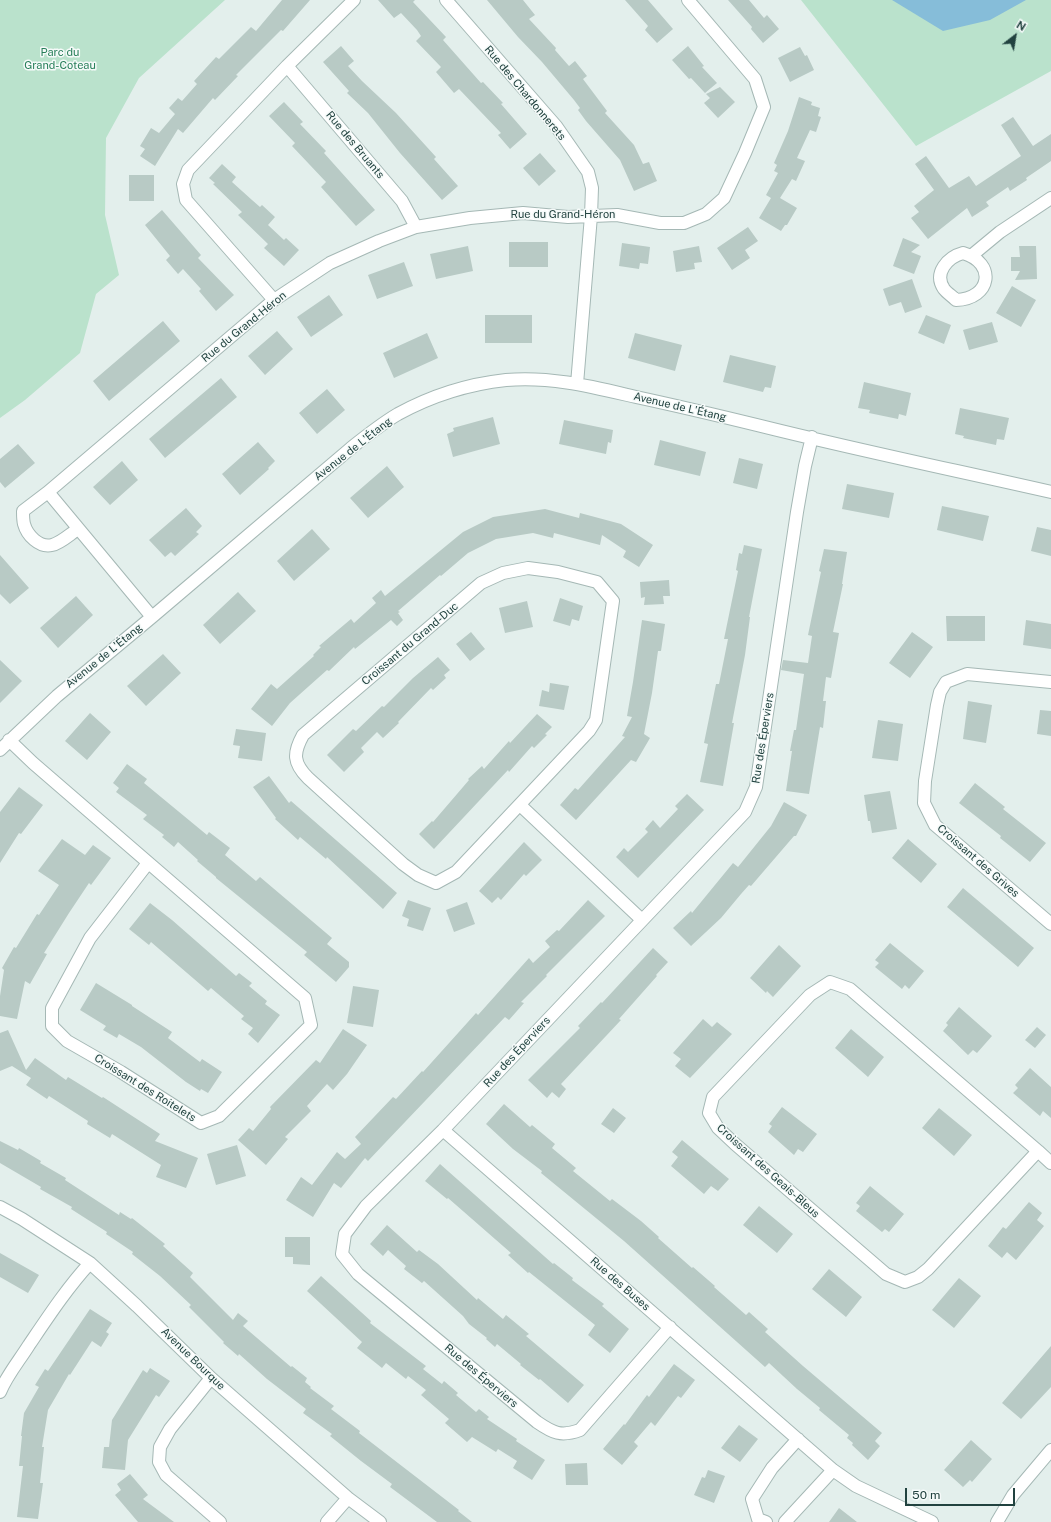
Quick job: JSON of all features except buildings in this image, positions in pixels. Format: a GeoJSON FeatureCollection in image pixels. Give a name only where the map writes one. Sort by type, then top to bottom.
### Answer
{"type":"FeatureCollection","features":[{"type":"Feature","properties":{"kind":"street"},"geometry":{"type":"LineString","coordinates":[[274,300],[186,200],[183,184],[188,170],[354,0]]}},
{"type":"Feature","properties":{"kind":"street","name":"Rue des Chardonnerets"},"geometry":{"type":"LineString","coordinates":[[446,0],[556,126],[588,172],[592,188],[591,216],[577,384]]}},
{"type":"Feature","properties":{"kind":"street","name":"Rue du Grand-Héron"},"geometry":{"type":"LineString","coordinates":[[78,529],[50,546],[40,544],[31,537],[24,524],[23,511],[48,492],[274,300],[330,263],[416,227],[470,218],[523,213],[568,218],[617,215],[660,223],[684,223],[706,214],[724,198],[764,107],[755,79],[688,0]]}},
{"type":"Feature","properties":{"kind":"street","name":"Rue des Bruants"},"geometry":{"type":"LineString","coordinates":[[288,66],[402,201],[416,227]]}},
{"type":"Feature","properties":{"kind":"street"},"geometry":{"type":"LineString","coordinates":[[971,256],[1000,232],[1051,198]]}},
{"type":"Feature","properties":{"kind":"street","name":"Avenue de L'Étang"},"geometry":{"type":"LineString","coordinates":[[0,750],[67,687],[351,448],[378,427],[400,413],[445,394],[473,385],[506,380],[529,379],[554,380],[577,384],[689,408],[812,438],[1051,492]]}},
{"type":"Feature","properties":{"kind":"street","name":"Rue des Éperviers"},"geometry":{"type":"LineString","coordinates":[[670,1327],[580,1430],[569,1434],[552,1432],[537,1422],[358,1274],[342,1254],[345,1234],[366,1206],[443,1130],[745,812],[756,787],[797,512],[805,466],[812,438]]}},
{"type":"Feature","properties":{"kind":"street"},"geometry":{"type":"LineString","coordinates":[[48,492],[152,617]]}},
{"type":"Feature","properties":{"kind":"street","name":"Croissant du Grand-Duc"},"geometry":{"type":"LineString","coordinates":[[528,568],[558,572],[597,582],[613,601],[596,720],[589,731],[520,805],[456,872],[436,883],[418,875],[403,864],[347,814],[300,770],[296,757],[297,746],[303,735],[481,583],[503,573],[528,568]]}},
{"type":"Feature","properties":{"kind":"street","name":"Croissant des Grives"},"geometry":{"type":"LineString","coordinates":[[1051,682],[967,674],[946,682],[940,692],[937,705],[925,781],[924,803],[935,825],[1051,924]]}},
{"type":"Feature","properties":{"kind":"street","name":"Croissant des Roitelets"},"geometry":{"type":"LineString","coordinates":[[9,740],[148,863],[305,998],[311,1025],[219,1116],[201,1123],[121,1072],[67,1041],[52,1026],[52,1008],[90,938],[148,863]]}},
{"type":"Feature","properties":{"kind":"street"},"geometry":{"type":"LineString","coordinates":[[520,805],[642,920]]}},
{"type":"Feature","properties":{"kind":"street","name":"Croissant des Geais-Bleus"},"geometry":{"type":"LineString","coordinates":[[1038,1151],[928,1269],[918,1277],[905,1282],[886,1274],[788,1190],[718,1128],[709,1113],[713,1097],[810,995],[830,982],[850,989],[1038,1151],[1051,1163]]}},
{"type":"Feature","properties":{"kind":"street","name":"Rue des Buses"},"geometry":{"type":"LineString","coordinates":[[443,1130],[833,1470],[856,1486],[932,1522]]}},
{"type":"Feature","properties":{"kind":"street","name":"Avenue Bourque"},"geometry":{"type":"LineString","coordinates":[[0,1207],[22,1219],[90,1263],[143,1311],[211,1378],[348,1498],[380,1522]]}},
{"type":"Feature","properties":{"kind":"street"},"geometry":{"type":"LineString","coordinates":[[0,1392],[5,1382],[42,1327],[79,1275],[90,1263]]}},
{"type":"Feature","properties":{"kind":"street"},"geometry":{"type":"LineString","coordinates":[[211,1378],[170,1429],[160,1446],[159,1462],[166,1475],[220,1522]]}},
{"type":"Feature","properties":{"kind":"street"},"geometry":{"type":"LineString","coordinates":[[766,1522],[758,1519],[752,1499],[772,1468],[798,1439]]}},
{"type":"Feature","properties":{"kind":"street"},"geometry":{"type":"LineString","coordinates":[[997,1522],[1013,1495],[1051,1450]]}},
{"type":"Feature","properties":{"kind":"street"},"geometry":{"type":"LineString","coordinates":[[785,1522],[833,1470]]}},
{"type":"Feature","properties":{"kind":"street"},"geometry":{"type":"LineString","coordinates":[[327,1522],[348,1498]]}},
{"type":"Feature","properties":{"kind":"green space","name":"Parc du Grand-Coteau"},"geometry":{"type":"Polygon","coordinates":[[[0,0],[225,0],[139,78],[106,138],[105,215],[119,275],[96,294],[80,353],[25,400],[0,418],[0,0]]]}},
{"type":"Feature","properties":{"kind":"green space"},"geometry":{"type":"Polygon","coordinates":[[[801,0],[1051,0],[1051,71],[916,146],[801,0]]]}},
{"type":"Feature","properties":{"kind":"water"},"geometry":{"type":"Polygon","coordinates":[[[892,0],[1026,0],[990,20],[943,31],[892,0]]]}}]}
